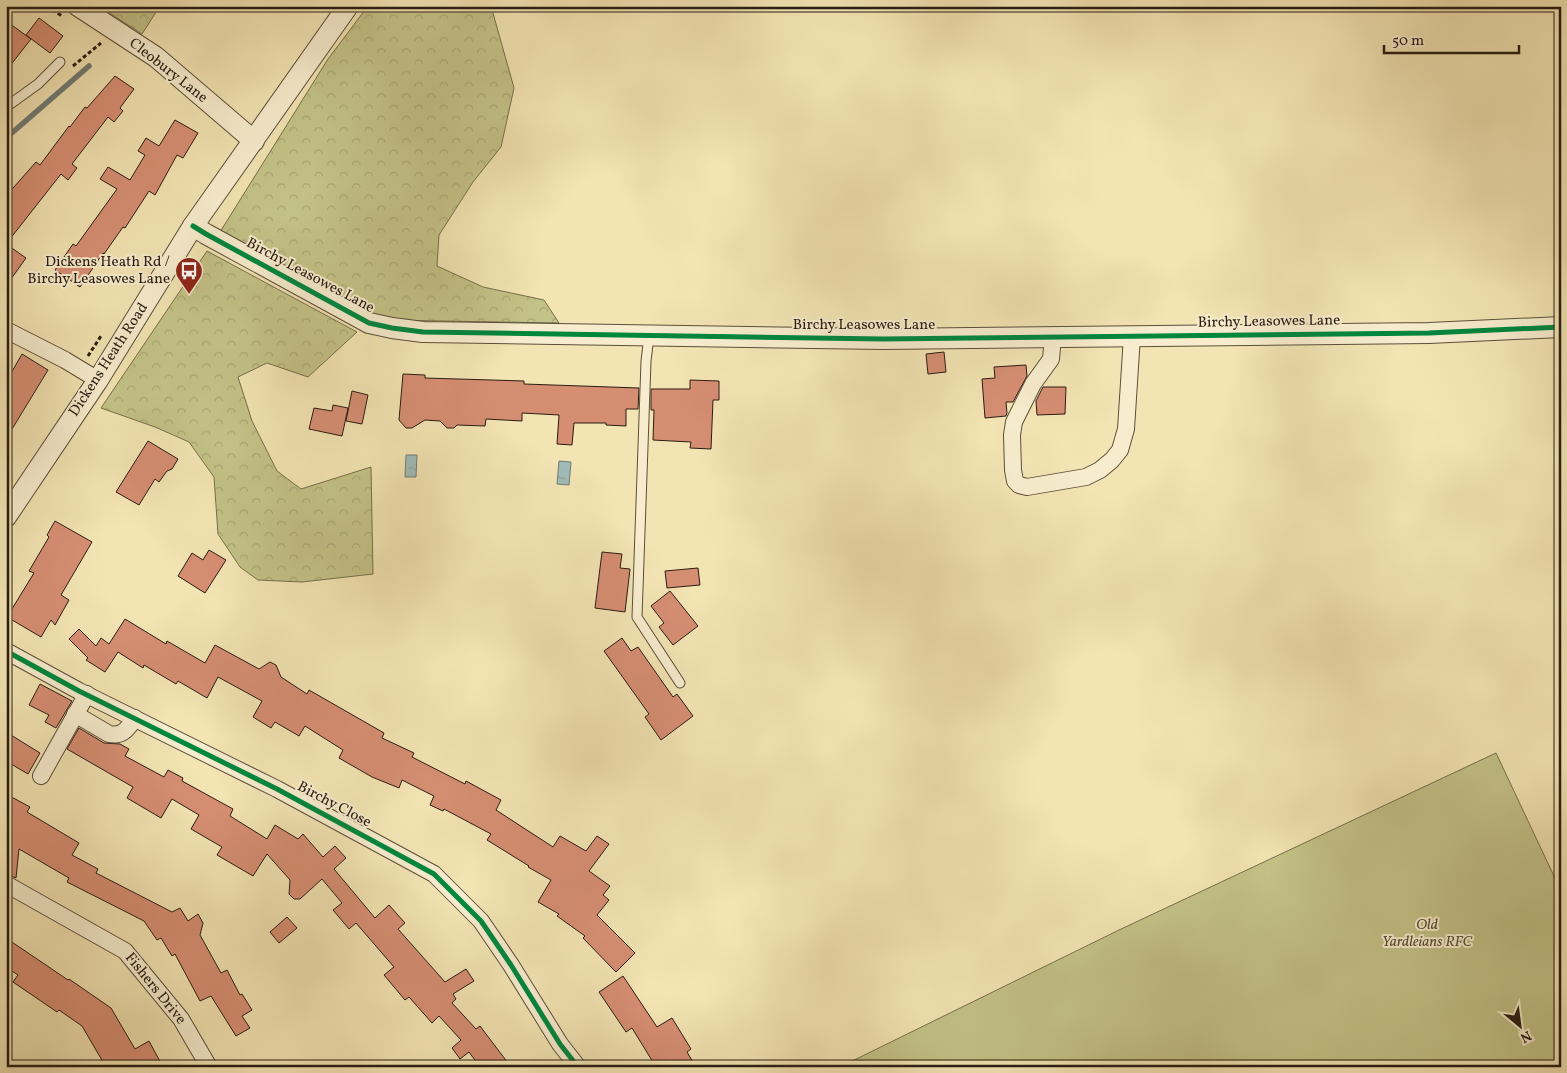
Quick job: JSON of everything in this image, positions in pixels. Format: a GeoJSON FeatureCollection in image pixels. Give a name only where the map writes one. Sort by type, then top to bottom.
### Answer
{"type":"FeatureCollection","features":[{"type":"Feature","properties":{"kind":"street","name":"Cleobury Lane"},"geometry":{"type":"LineString","coordinates":[[78,6],[156,57],[254,141]]}},
{"type":"Feature","properties":{"kind":"street","name":"Dickens Heath Road"},"geometry":{"type":"LineString","coordinates":[[6,517],[12,494],[98,380],[193,226],[348,6]]}},
{"type":"Feature","properties":{"kind":"street","name":"Birchy Leasowes Lane"},"geometry":{"type":"LineString","coordinates":[[193,226],[369,323],[423,332],[883,339],[1429,333],[1561,327]]}},
{"type":"Feature","properties":{"kind":"street"},"geometry":{"type":"LineString","coordinates":[[6,330],[98,380]]}},
{"type":"Feature","properties":{"kind":"street"},"geometry":{"type":"LineString","coordinates":[[1053,337],[1051,359],[1033,384],[1014,422],[1012,435],[1015,481],[1019,485],[1027,487],[1086,476],[1106,465],[1120,450],[1126,429],[1132,336]]}},
{"type":"Feature","properties":{"kind":"street","name":"Birchy Close"},"geometry":{"type":"LineString","coordinates":[[6,651],[86,694],[277,789],[434,874],[481,921],[560,1044],[578,1067]]}},
{"type":"Feature","properties":{"kind":"street"},"geometry":{"type":"LineString","coordinates":[[41,776],[86,694]]}},
{"type":"Feature","properties":{"kind":"street"},"geometry":{"type":"LineString","coordinates":[[75,714],[109,734],[115,735],[122,734],[135,718]]}},
{"type":"Feature","properties":{"kind":"street","name":"Fishers Drive"},"geometry":{"type":"LineString","coordinates":[[6,884],[125,951],[180,1019],[209,1067]]}},
{"type":"Feature","properties":{"kind":"lane"},"geometry":{"type":"LineString","coordinates":[[6,106],[38,84],[60,62]]}},
{"type":"Feature","properties":{"kind":"lane"},"geometry":{"type":"LineString","coordinates":[[649,336],[646,361],[637,617],[680,682]]}},
{"type":"Feature","properties":{"kind":"path"},"geometry":{"type":"LineString","coordinates":[[73,66],[102,42]]}},
{"type":"Feature","properties":{"kind":"path"},"geometry":{"type":"LineString","coordinates":[[79,369],[101,336]]}},
{"type":"Feature","properties":{"kind":"green space"},"geometry":{"type":"Polygon","coordinates":[[[99,6],[160,6],[142,34],[99,6]]]}},
{"type":"Feature","properties":{"kind":"green space"},"geometry":{"type":"Polygon","coordinates":[[[368,6],[491,6],[514,88],[501,147],[473,182],[439,235],[437,266],[483,287],[544,300],[559,323],[385,320],[220,232],[328,59],[368,6]]]}},
{"type":"Feature","properties":{"kind":"green space"},"geometry":{"type":"Polygon","coordinates":[[[207,251],[357,332],[308,377],[267,363],[238,377],[252,421],[277,471],[301,489],[371,467],[373,574],[302,582],[258,580],[240,567],[218,534],[214,477],[189,442],[155,427],[101,408],[207,251]]]}},
{"type":"Feature","properties":{"kind":"green space","name":"Old Yardleians RFC"},"geometry":{"type":"Polygon","coordinates":[[[1496,753],[1561,891],[1561,1067],[840,1067],[1119,930],[1496,753]]]}},
{"type":"Feature","properties":{"kind":"water"},"geometry":{"type":"Polygon","coordinates":[[[406,455],[417,455],[416,477],[405,477],[406,455]]]}},
{"type":"Feature","properties":{"kind":"water"},"geometry":{"type":"Polygon","coordinates":[[[559,461],[571,462],[569,485],[557,484],[559,461]]]}},
{"type":"Feature","properties":{"kind":"building"},"geometry":{"type":"Polygon","coordinates":[[[39,18],[63,36],[50,53],[26,35],[39,18]]]}},
{"type":"Feature","properties":{"kind":"building"},"geometry":{"type":"Polygon","coordinates":[[[6,21],[31,39],[6,71],[6,21]]]}},
{"type":"Feature","properties":{"kind":"building"},"geometry":{"type":"Polygon","coordinates":[[[115,76],[134,89],[120,108],[123,111],[114,122],[108,117],[72,164],[77,168],[68,180],[61,174],[6,244],[6,196],[36,162],[40,165],[85,107],[87,108],[115,76]]]}},
{"type":"Feature","properties":{"kind":"building"},"geometry":{"type":"Polygon","coordinates":[[[175,120],[198,133],[183,158],[177,155],[155,195],[149,191],[125,228],[123,227],[103,253],[80,287],[55,270],[73,244],[76,246],[117,189],[100,179],[108,167],[130,180],[145,155],[138,151],[146,138],[159,146],[175,120]]]}},
{"type":"Feature","properties":{"kind":"building"},"geometry":{"type":"Polygon","coordinates":[[[6,244],[26,258],[6,286],[6,244]]]}},
{"type":"Feature","properties":{"kind":"building"},"geometry":{"type":"Polygon","coordinates":[[[944,352],[946,372],[928,374],[926,354],[944,352]]]}},
{"type":"Feature","properties":{"kind":"building"},"geometry":{"type":"Polygon","coordinates":[[[22,354],[48,370],[6,439],[6,382],[22,354]]]}},
{"type":"Feature","properties":{"kind":"building"},"geometry":{"type":"Polygon","coordinates":[[[1026,365],[1027,376],[1013,402],[1006,402],[1006,416],[985,418],[982,379],[995,378],[994,367],[1026,365]]]}},
{"type":"Feature","properties":{"kind":"building"},"geometry":{"type":"Polygon","coordinates":[[[403,374],[425,375],[425,378],[524,381],[524,384],[639,388],[638,409],[626,409],[626,426],[606,425],[606,423],[574,423],[572,445],[557,444],[559,415],[522,413],[522,421],[486,419],[485,426],[457,425],[454,428],[447,428],[440,421],[425,420],[412,428],[406,428],[399,420],[403,374]]]}},
{"type":"Feature","properties":{"kind":"building"},"geometry":{"type":"Polygon","coordinates":[[[690,380],[719,381],[719,400],[713,400],[711,449],[690,448],[691,442],[653,440],[654,410],[651,410],[651,389],[690,389],[690,380]]]}},
{"type":"Feature","properties":{"kind":"building"},"geometry":{"type":"Polygon","coordinates":[[[1043,387],[1066,387],[1065,414],[1037,415],[1036,401],[1043,387]]]}},
{"type":"Feature","properties":{"kind":"building"},"geometry":{"type":"Polygon","coordinates":[[[352,391],[368,395],[362,424],[346,421],[352,391]]]}},
{"type":"Feature","properties":{"kind":"building"},"geometry":{"type":"Polygon","coordinates":[[[333,405],[348,408],[342,436],[309,429],[314,408],[332,411],[333,405]]]}},
{"type":"Feature","properties":{"kind":"building"},"geometry":{"type":"Polygon","coordinates":[[[148,441],[178,459],[172,469],[167,471],[159,482],[155,479],[139,505],[116,492],[148,441]]]}},
{"type":"Feature","properties":{"kind":"building"},"geometry":{"type":"Polygon","coordinates":[[[55,521],[92,542],[61,595],[69,600],[55,625],[51,620],[41,637],[7,617],[34,573],[29,571],[49,537],[47,535],[55,521]]]}},
{"type":"Feature","properties":{"kind":"building"},"geometry":{"type":"Polygon","coordinates":[[[209,550],[226,560],[205,593],[178,576],[192,553],[203,560],[209,550]]]}},
{"type":"Feature","properties":{"kind":"building"},"geometry":{"type":"Polygon","coordinates":[[[602,552],[622,554],[620,568],[630,569],[625,612],[595,608],[602,552]]]}},
{"type":"Feature","properties":{"kind":"building"},"geometry":{"type":"Polygon","coordinates":[[[698,568],[700,585],[667,588],[665,571],[698,568]]]}},
{"type":"Feature","properties":{"kind":"building"},"geometry":{"type":"Polygon","coordinates":[[[670,591],[698,626],[673,645],[659,627],[664,623],[651,606],[670,591]]]}},
{"type":"Feature","properties":{"kind":"building"},"geometry":{"type":"Polygon","coordinates":[[[125,619],[166,644],[167,641],[205,663],[215,645],[259,669],[270,662],[276,665],[281,677],[307,694],[309,690],[384,733],[382,738],[414,753],[412,757],[465,784],[466,781],[501,800],[496,810],[553,847],[560,836],[586,851],[597,836],[609,844],[589,871],[610,886],[603,895],[609,900],[597,915],[635,953],[616,972],[583,938],[585,936],[557,916],[559,914],[538,902],[551,880],[487,840],[491,834],[444,809],[443,811],[430,805],[434,796],[402,780],[399,788],[372,777],[339,758],[343,750],[305,726],[299,736],[275,722],[271,728],[253,717],[262,701],[218,677],[207,698],[178,681],[176,684],[144,665],[143,668],[118,652],[105,672],[86,660],[88,658],[69,639],[79,629],[96,646],[101,638],[109,644],[125,619]]]}},
{"type":"Feature","properties":{"kind":"building"},"geometry":{"type":"Polygon","coordinates":[[[622,638],[631,651],[638,647],[673,697],[677,694],[693,716],[661,740],[645,717],[649,714],[604,651],[622,638]]]}},
{"type":"Feature","properties":{"kind":"building"},"geometry":{"type":"Polygon","coordinates":[[[40,684],[72,701],[56,728],[45,722],[49,715],[29,705],[40,684]]]}},
{"type":"Feature","properties":{"kind":"building"},"geometry":{"type":"Polygon","coordinates":[[[79,728],[104,743],[120,744],[129,749],[125,756],[164,777],[168,770],[183,778],[182,781],[233,809],[230,816],[267,839],[275,825],[298,839],[303,834],[323,857],[335,846],[346,858],[334,869],[375,918],[389,905],[405,923],[398,929],[445,982],[466,969],[474,981],[453,994],[456,999],[452,1003],[476,1029],[480,1026],[511,1067],[480,1067],[469,1052],[460,1059],[452,1048],[461,1040],[439,1016],[432,1023],[409,997],[405,1000],[384,975],[394,967],[356,923],[349,929],[333,910],[342,903],[322,879],[300,899],[294,899],[289,894],[290,880],[267,854],[253,876],[217,855],[222,847],[191,829],[199,815],[172,799],[161,818],[127,798],[133,787],[67,749],[79,728]]]}},
{"type":"Feature","properties":{"kind":"building"},"geometry":{"type":"Polygon","coordinates":[[[6,732],[40,753],[28,774],[6,761],[6,732]]]}},
{"type":"Feature","properties":{"kind":"building"},"geometry":{"type":"Polygon","coordinates":[[[6,794],[30,807],[27,812],[79,843],[72,855],[98,869],[96,873],[172,912],[180,908],[188,921],[198,914],[203,923],[200,935],[221,973],[227,970],[240,995],[242,994],[252,1010],[242,1016],[250,1028],[236,1036],[211,996],[200,1001],[175,954],[172,956],[161,938],[157,940],[144,921],[67,882],[69,878],[19,849],[16,878],[6,874],[6,794]]]}},
{"type":"Feature","properties":{"kind":"building"},"geometry":{"type":"Polygon","coordinates":[[[287,917],[297,928],[279,943],[270,932],[287,917]]]}},
{"type":"Feature","properties":{"kind":"building"},"geometry":{"type":"Polygon","coordinates":[[[6,938],[111,1008],[135,1049],[149,1041],[163,1067],[106,1067],[82,1026],[59,1010],[57,1012],[13,982],[18,975],[6,967],[6,938]]]}},
{"type":"Feature","properties":{"kind":"building"},"geometry":{"type":"Polygon","coordinates":[[[623,976],[657,1027],[672,1018],[691,1049],[687,1052],[696,1067],[656,1067],[632,1028],[626,1032],[599,992],[623,976]]]}},
{"type":"Feature","properties":{"kind":"waterway"},"geometry":{"type":"LineString","coordinates":[[6,138],[89,66]]}},
{"type":"Feature","properties":{"kind":"cycle path"},"geometry":{"type":"LineString","coordinates":[[193,226],[369,323],[423,332],[883,339],[1429,333],[1561,327]]}},
{"type":"Feature","properties":{"kind":"cycle path"},"geometry":{"type":"LineString","coordinates":[[6,651],[79,691],[277,789],[434,874],[481,921],[560,1044],[578,1067]]}},
{"type":"Feature","properties":{"kind":"place","name":"Dickens Heath Rd / Birchy Leasowes Lane"},"geometry":{"type":"Point","coordinates":[189,295]}}]}
